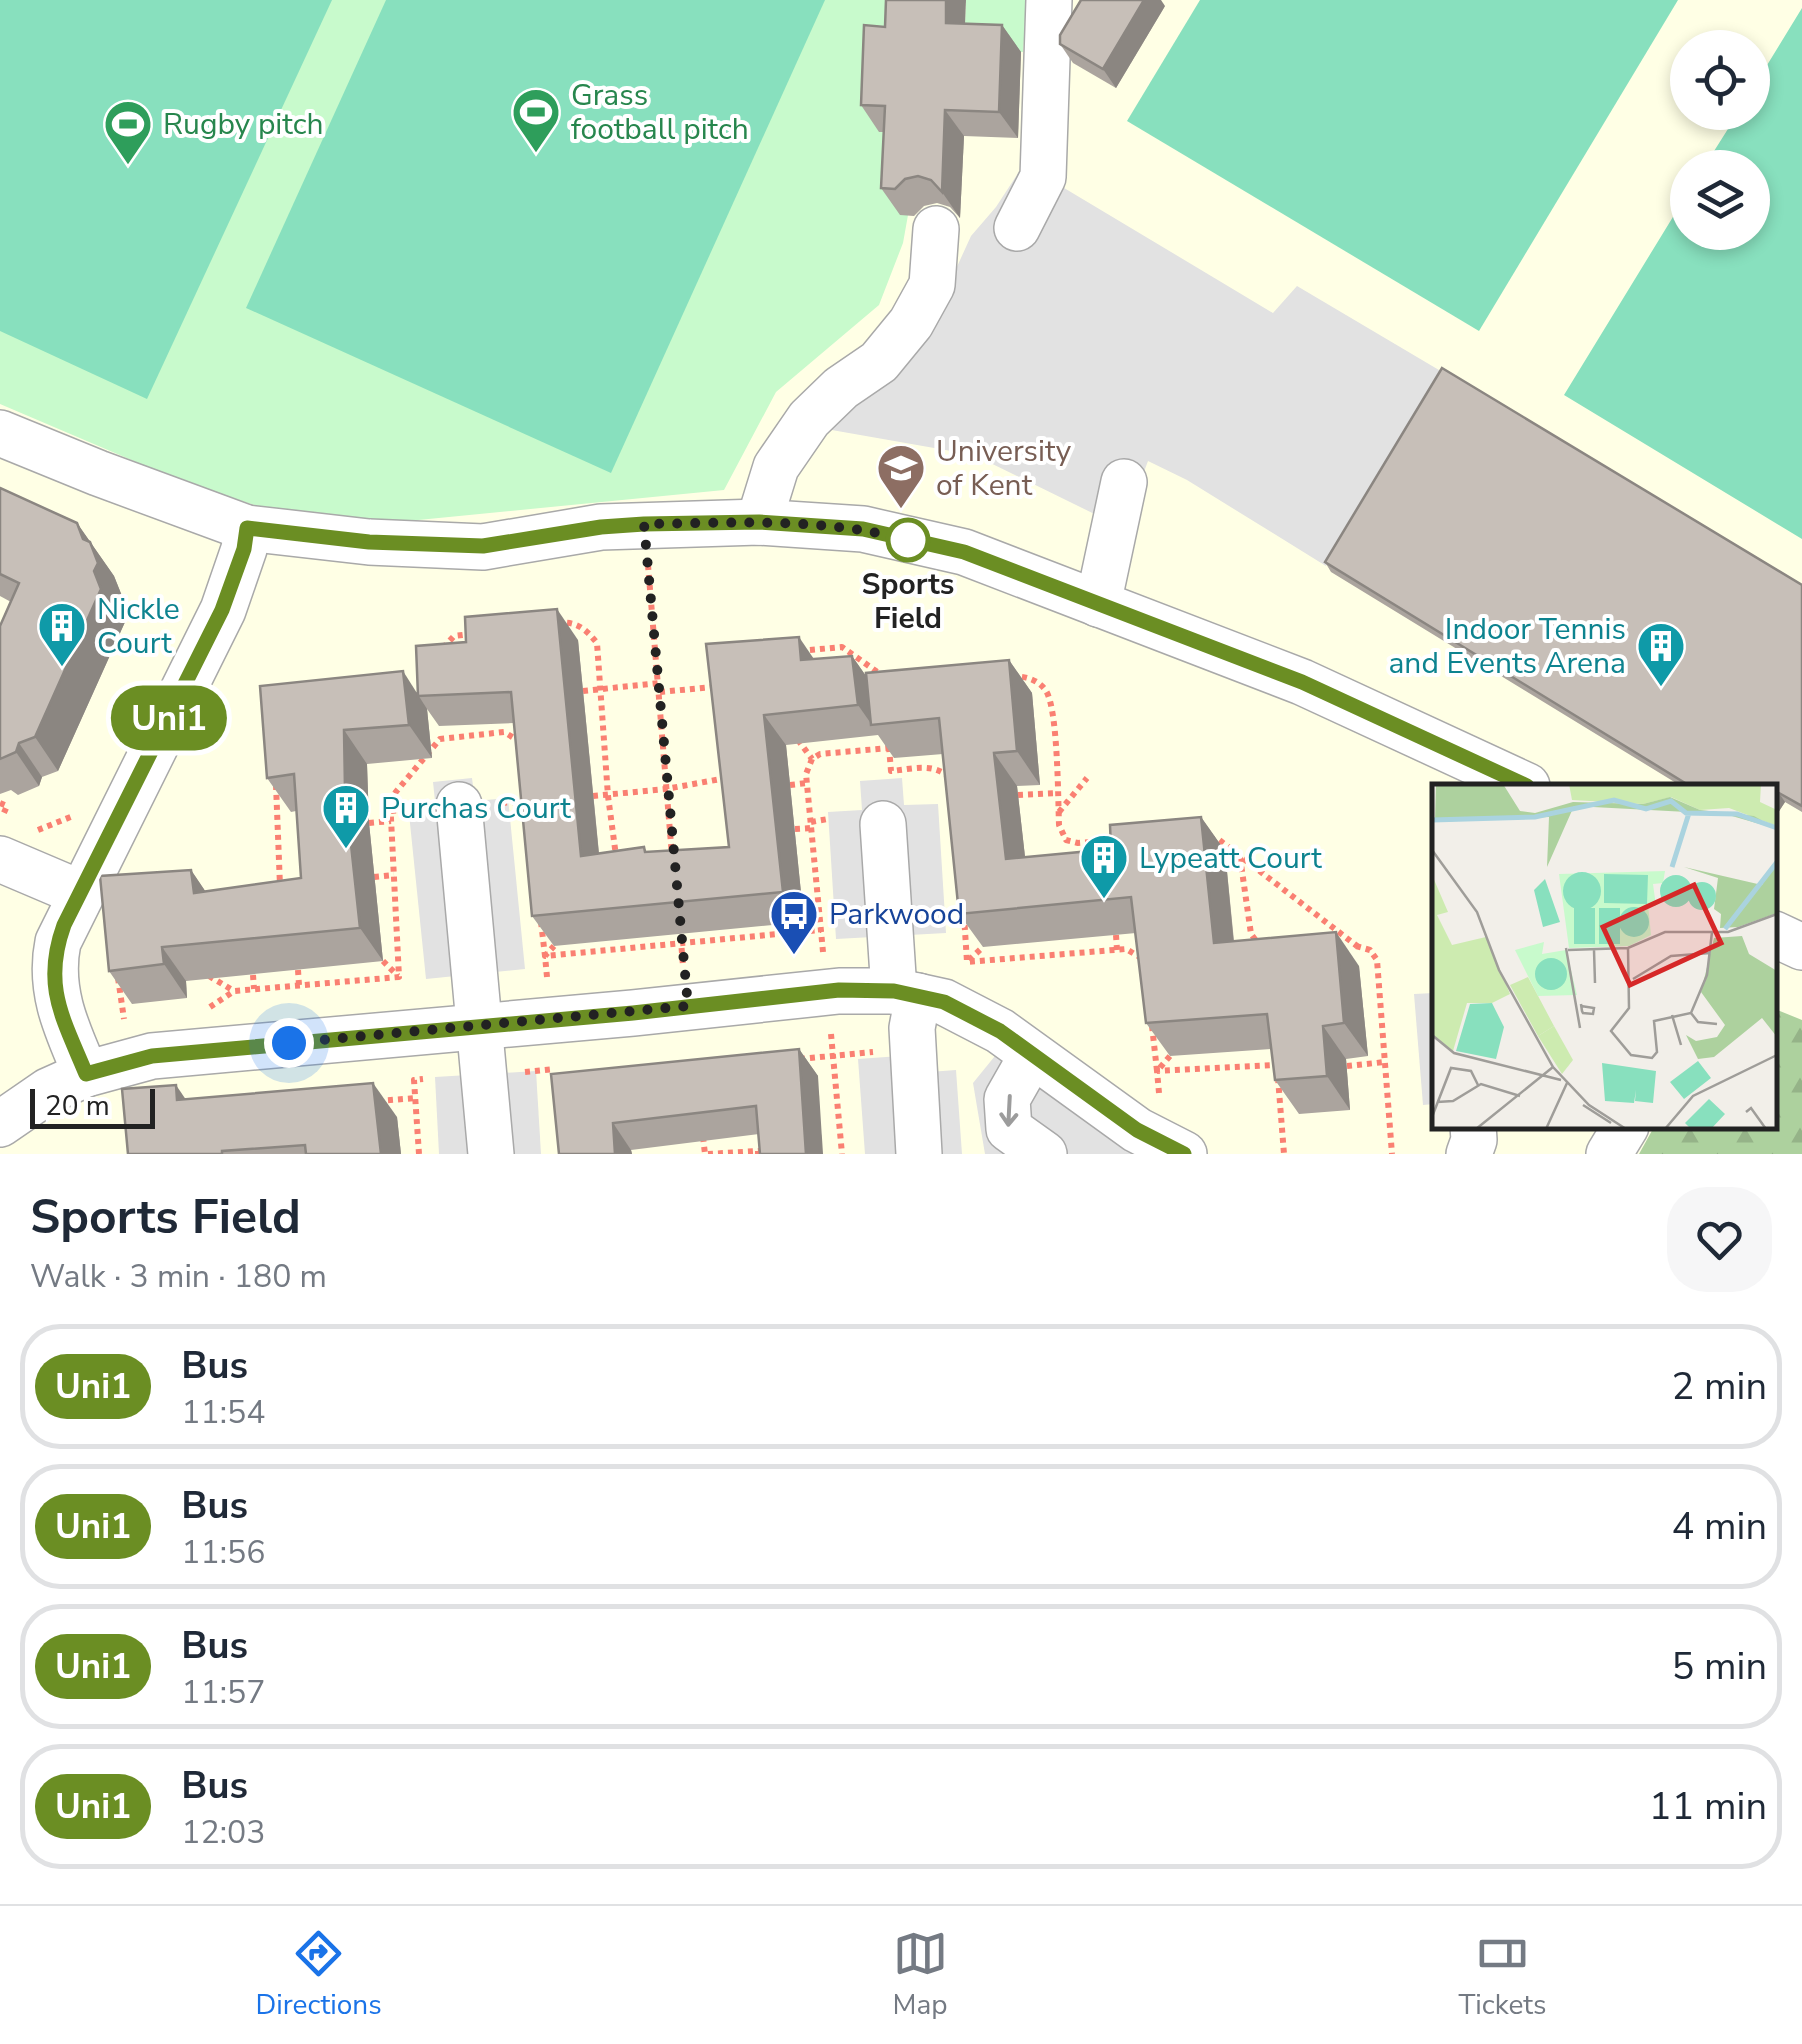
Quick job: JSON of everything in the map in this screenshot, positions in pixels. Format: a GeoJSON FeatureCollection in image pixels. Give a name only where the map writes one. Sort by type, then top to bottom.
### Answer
{"type":"FeatureCollection","features":[{"type":"Feature","properties":{"kind":"street"},"geometry":{"type":"LineString","coordinates":[[1017,228],[1043,176],[1048,0]]}},
{"type":"Feature","properties":{"kind":"street"},"geometry":{"type":"LineString","coordinates":[[759,522],[776,467],[809,419],[841,388],[879,362],[911,323],[932,285],[936,230]]}},
{"type":"Feature","properties":{"kind":"street"},"geometry":{"type":"LineString","coordinates":[[0,433],[98,474],[247,528],[369,542],[483,546],[601,527],[759,522],[863,529],[964,552],[1302,682],[1524,784]]}},
{"type":"Feature","properties":{"kind":"street"},"geometry":{"type":"LineString","coordinates":[[1098,604],[1124,482]]}},
{"type":"Feature","properties":{"kind":"street"},"geometry":{"type":"LineString","coordinates":[[86,1074],[59,1008],[53,965],[64,925],[222,610],[244,549],[247,528]]}},
{"type":"Feature","properties":{"kind":"street"},"geometry":{"type":"LineString","coordinates":[[460,805],[491,1154]]}},
{"type":"Feature","properties":{"kind":"street"},"geometry":{"type":"LineString","coordinates":[[883,824],[912,1028],[919,1154]]}},
{"type":"Feature","properties":{"kind":"street"},"geometry":{"type":"LineString","coordinates":[[0,859],[80,893]]}},
{"type":"Feature","properties":{"kind":"street"},"geometry":{"type":"LineString","coordinates":[[1777,935],[1802,947]]}},
{"type":"Feature","properties":{"kind":"street"},"geometry":{"type":"LineString","coordinates":[[0,1124],[48,1090],[86,1074],[152,1056],[827,992],[906,994],[944,1002],[1000,1031],[1166,1145]]}},
{"type":"Feature","properties":{"kind":"street"},"geometry":{"type":"LineString","coordinates":[[1032,1055],[1007,1099],[1008,1130],[1044,1154]]}},
{"type":"Feature","properties":{"kind":"street"},"geometry":{"type":"LineString","coordinates":[[1470,1154],[1473,1129]]}},
{"type":"Feature","properties":{"kind":"street"},"geometry":{"type":"LineString","coordinates":[[1608,1154],[1624,1129]]}},
{"type":"Feature","properties":{"kind":"path"},"geometry":{"type":"LineString","coordinates":[[644,524],[673,862]]}},
{"type":"Feature","properties":{"kind":"path"},"geometry":{"type":"LineString","coordinates":[[550,624],[570,622],[586,628],[597,642],[608,796],[618,866]]}},
{"type":"Feature","properties":{"kind":"path"},"geometry":{"type":"LineString","coordinates":[[442,649],[454,636],[473,633]]}},
{"type":"Feature","properties":{"kind":"path"},"geometry":{"type":"LineString","coordinates":[[789,652],[842,647],[899,687]]}},
{"type":"Feature","properties":{"kind":"path"},"geometry":{"type":"LineString","coordinates":[[715,701],[717,670]]}},
{"type":"Feature","properties":{"kind":"path"},"geometry":{"type":"LineString","coordinates":[[883,676],[884,694]]}},
{"type":"Feature","properties":{"kind":"path"},"geometry":{"type":"LineString","coordinates":[[1004,677],[1021,676],[1047,692],[1052,704],[1059,813],[1066,840],[1057,853]]}},
{"type":"Feature","properties":{"kind":"path"},"geometry":{"type":"LineString","coordinates":[[583,691],[714,687]]}},
{"type":"Feature","properties":{"kind":"path"},"geometry":{"type":"LineString","coordinates":[[504,732],[512,720]]}},
{"type":"Feature","properties":{"kind":"path"},"geometry":{"type":"LineString","coordinates":[[888,730],[891,771],[928,767],[948,775],[954,784],[964,772]]}},
{"type":"Feature","properties":{"kind":"path"},"geometry":{"type":"LineString","coordinates":[[399,977],[390,799],[440,739],[504,732],[519,740],[521,752]]}},
{"type":"Feature","properties":{"kind":"path"},"geometry":{"type":"LineString","coordinates":[[793,734],[812,759]]}},
{"type":"Feature","properties":{"kind":"path"},"geometry":{"type":"LineString","coordinates":[[852,739],[854,751]]}},
{"type":"Feature","properties":{"kind":"path"},"geometry":{"type":"LineString","coordinates":[[842,1154],[806,774],[812,759],[820,754],[889,748]]}},
{"type":"Feature","properties":{"kind":"path"},"geometry":{"type":"LineString","coordinates":[[723,762],[726,797]]}},
{"type":"Feature","properties":{"kind":"path"},"geometry":{"type":"LineString","coordinates":[[263,887],[282,886],[275,766]]}},
{"type":"Feature","properties":{"kind":"path"},"geometry":{"type":"LineString","coordinates":[[593,796],[739,777]]}},
{"type":"Feature","properties":{"kind":"path"},"geometry":{"type":"LineString","coordinates":[[1059,813],[1087,778]]}},
{"type":"Feature","properties":{"kind":"path"},"geometry":{"type":"LineString","coordinates":[[790,785],[807,782]]}},
{"type":"Feature","properties":{"kind":"path"},"geometry":{"type":"LineString","coordinates":[[525,787],[528,810]]}},
{"type":"Feature","properties":{"kind":"path"},"geometry":{"type":"LineString","coordinates":[[1018,796],[1057,793]]}},
{"type":"Feature","properties":{"kind":"path"},"geometry":{"type":"LineString","coordinates":[[0,803],[6,806],[0,822]]}},
{"type":"Feature","properties":{"kind":"path"},"geometry":{"type":"LineString","coordinates":[[795,829],[828,819]]}},
{"type":"Feature","properties":{"kind":"path"},"geometry":{"type":"LineString","coordinates":[[369,823],[391,821]]}},
{"type":"Feature","properties":{"kind":"path"},"geometry":{"type":"LineString","coordinates":[[1200,838],[1218,839],[1357,946]]}},
{"type":"Feature","properties":{"kind":"path"},"geometry":{"type":"LineString","coordinates":[[1066,840],[1130,840]]}},
{"type":"Feature","properties":{"kind":"path"},"geometry":{"type":"LineString","coordinates":[[1240,856],[1251,934],[1261,946],[1252,952]]}},
{"type":"Feature","properties":{"kind":"path"},"geometry":{"type":"LineString","coordinates":[[374,876],[394,875]]}},
{"type":"Feature","properties":{"kind":"path"},"geometry":{"type":"LineString","coordinates":[[678,911],[688,1006]]}},
{"type":"Feature","properties":{"kind":"path"},"geometry":{"type":"LineString","coordinates":[[963,911],[967,962],[1126,949],[1139,956],[1146,970]]}},
{"type":"Feature","properties":{"kind":"path"},"geometry":{"type":"LineString","coordinates":[[541,920],[545,956]]}},
{"type":"Feature","properties":{"kind":"path"},"geometry":{"type":"LineString","coordinates":[[545,956],[646,942],[681,944],[821,930]]}},
{"type":"Feature","properties":{"kind":"path"},"geometry":{"type":"LineString","coordinates":[[719,931],[720,940]]}},
{"type":"Feature","properties":{"kind":"path"},"geometry":{"type":"LineString","coordinates":[[1116,934],[1117,950]]}},
{"type":"Feature","properties":{"kind":"path"},"geometry":{"type":"LineString","coordinates":[[1071,938],[1072,954]]}},
{"type":"Feature","properties":{"kind":"path"},"geometry":{"type":"LineString","coordinates":[[1139,956],[1149,944]]}},
{"type":"Feature","properties":{"kind":"path"},"geometry":{"type":"LineString","coordinates":[[1347,945],[1370,950],[1376,960],[1392,1154]]}},
{"type":"Feature","properties":{"kind":"path"},"geometry":{"type":"LineString","coordinates":[[545,956],[554,946]]}},
{"type":"Feature","properties":{"kind":"path"},"geometry":{"type":"LineString","coordinates":[[116,960],[122,1019],[139,1017]]}},
{"type":"Feature","properties":{"kind":"path"},"geometry":{"type":"LineString","coordinates":[[383,961],[399,977]]}},
{"type":"Feature","properties":{"kind":"path"},"geometry":{"type":"LineString","coordinates":[[200,970],[234,991]]}},
{"type":"Feature","properties":{"kind":"path"},"geometry":{"type":"LineString","coordinates":[[298,970],[299,985]]}},
{"type":"Feature","properties":{"kind":"path"},"geometry":{"type":"LineString","coordinates":[[253,975],[254,989]]}},
{"type":"Feature","properties":{"kind":"path"},"geometry":{"type":"LineString","coordinates":[[205,1010],[234,991],[399,977]]}},
{"type":"Feature","properties":{"kind":"path"},"geometry":{"type":"LineString","coordinates":[[1152,1021],[1166,1145]]}},
{"type":"Feature","properties":{"kind":"path"},"geometry":{"type":"LineString","coordinates":[[793,1060],[914,1048]]}},
{"type":"Feature","properties":{"kind":"path"},"geometry":{"type":"LineString","coordinates":[[1284,1154],[1277,1065],[1290,1050]]}},
{"type":"Feature","properties":{"kind":"path"},"geometry":{"type":"LineString","coordinates":[[1157,1071],[1170,1056]]}},
{"type":"Feature","properties":{"kind":"path"},"geometry":{"type":"LineString","coordinates":[[1347,1066],[1385,1062]]}},
{"type":"Feature","properties":{"kind":"path"},"geometry":{"type":"LineString","coordinates":[[1157,1071],[1277,1065]]}},
{"type":"Feature","properties":{"kind":"path"},"geometry":{"type":"LineString","coordinates":[[377,1101],[416,1098]]}},
{"type":"Feature","properties":{"kind":"path"},"geometry":{"type":"LineString","coordinates":[[701,1120],[706,1154],[758,1154]]}},
{"type":"Feature","properties":{"kind":"shaded area","name":"University of Kent"},"geometry":{"type":"Polygon","coordinates":[[[0,0],[1802,0],[1802,1154],[0,1154],[0,0]]]}},
{"type":"Feature","properties":{"kind":"shaded area"},"geometry":{"type":"Polygon","coordinates":[[[1024,164],[1273,313],[1297,286],[1444,373],[1326,566],[1187,480],[1148,461],[1123,528],[974,455],[826,429],[945,293],[971,236],[1024,164]]]}},
{"type":"Feature","properties":{"kind":"shaded area"},"geometry":{"type":"Polygon","coordinates":[[[472,778],[475,801],[508,798],[525,969],[426,979],[408,804],[435,801],[433,782],[472,778]]]}},
{"type":"Feature","properties":{"kind":"shaded area"},"geometry":{"type":"Polygon","coordinates":[[[902,778],[904,805],[938,804],[946,933],[836,939],[828,812],[862,810],[860,781],[902,778]]]}},
{"type":"Feature","properties":{"kind":"shaded area"},"geometry":{"type":"Polygon","coordinates":[[[1432,993],[1432,1104],[1423,1105],[1414,994],[1432,993]]]}},
{"type":"Feature","properties":{"kind":"shaded area"},"geometry":{"type":"Polygon","coordinates":[[[999,1051],[1140,1154],[985,1154],[973,1083],[999,1051]]]}},
{"type":"Feature","properties":{"kind":"shaded area"},"geometry":{"type":"Polygon","coordinates":[[[914,1055],[916,1073],[956,1070],[962,1154],[865,1154],[858,1059],[914,1055]]]}},
{"type":"Feature","properties":{"kind":"shaded area"},"geometry":{"type":"Polygon","coordinates":[[[536,1071],[541,1154],[439,1154],[435,1077],[536,1071]]]}},
{"type":"Feature","properties":{"kind":"green space"},"geometry":{"type":"Polygon","coordinates":[[[0,0],[906,0],[900,215],[908,215],[903,243],[879,305],[776,392],[724,490],[398,522],[267,509],[183,482],[0,404],[0,0]]]}},
{"type":"Feature","properties":{"kind":"green space","name":"Rugby pitch"},"geometry":{"type":"Polygon","coordinates":[[[0,0],[332,0],[147,399],[0,331],[0,0]]]}},
{"type":"Feature","properties":{"kind":"green space","name":"Grass football pitch"},"geometry":{"type":"Polygon","coordinates":[[[386,0],[825,0],[611,473],[246,308],[386,0]]]}},
{"type":"Feature","properties":{"kind":"green space"},"geometry":{"type":"Polygon","coordinates":[[[966,0],[1027,0],[1023,52],[964,49],[966,0]]]}},
{"type":"Feature","properties":{"kind":"green space"},"geometry":{"type":"Polygon","coordinates":[[[1200,0],[1678,0],[1479,331],[1127,121],[1200,0]]]}},
{"type":"Feature","properties":{"kind":"green space"},"geometry":{"type":"Polygon","coordinates":[[[1802,8],[1802,539],[1564,395],[1670,222],[1670,250],[1770,250],[1770,150],[1715,150],[1727,130],[1770,130],[1770,60],[1802,8]]]}},
{"type":"Feature","properties":{"kind":"green space"},"geometry":{"type":"Polygon","coordinates":[[[1777,1010],[1802,1020],[1802,1154],[1639,1154],[1653,1129],[1777,1129],[1777,1010]]]}},
{"type":"Feature","properties":{"kind":"building"},"geometry":{"type":"Polygon","coordinates":[[[886,0],[946,0],[946,23],[1002,25],[999,112],[945,110],[942,192],[931,180],[918,176],[905,179],[895,189],[881,188],[885,106],[861,105],[864,25],[885,27],[886,0]]]}},
{"type":"Feature","properties":{"kind":"building"},"geometry":{"type":"Polygon","coordinates":[[[1081,0],[1144,0],[1103,69],[1060,44],[1060,35],[1081,0]]]}},
{"type":"Feature","properties":{"kind":"building","name":"Indoor Tennis and Events Arena"},"geometry":{"type":"Polygon","coordinates":[[[1442,368],[1802,585],[1802,806],[1777,795],[1777,784],[1687,784],[1325,562],[1442,368]]]}},
{"type":"Feature","properties":{"kind":"building"},"geometry":{"type":"Polygon","coordinates":[[[0,488],[77,523],[98,563],[94,571],[101,589],[35,737],[19,743],[16,752],[0,759],[0,626],[19,583],[0,574],[0,488]]]}},
{"type":"Feature","properties":{"kind":"building"},"geometry":{"type":"Polygon","coordinates":[[[557,609],[581,856],[644,847],[645,852],[729,847],[706,644],[799,637],[801,660],[852,656],[858,705],[764,715],[783,892],[532,916],[511,692],[418,696],[416,646],[466,642],[465,617],[557,609]]]}},
{"type":"Feature","properties":{"kind":"building"},"geometry":{"type":"Polygon","coordinates":[[[1009,660],[1017,751],[994,753],[1006,859],[1111,849],[1110,825],[1201,817],[1214,943],[1336,932],[1344,1023],[1323,1026],[1327,1076],[1275,1080],[1267,1014],[1146,1023],[1131,897],[959,914],[939,718],[871,725],[866,673],[1009,660]]]}},
{"type":"Feature","properties":{"kind":"building"},"geometry":{"type":"Polygon","coordinates":[[[403,671],[409,725],[344,730],[345,789],[360,928],[162,947],[164,964],[109,971],[100,876],[191,870],[194,893],[301,878],[294,774],[267,778],[260,686],[403,671]]]}},
{"type":"Feature","properties":{"kind":"building"},"geometry":{"type":"Polygon","coordinates":[[[799,1049],[806,1154],[760,1154],[756,1106],[613,1123],[615,1154],[559,1154],[551,1074],[799,1049]]]}},
{"type":"Feature","properties":{"kind":"building"},"geometry":{"type":"Polygon","coordinates":[[[373,1083],[381,1154],[306,1154],[305,1145],[222,1154],[128,1154],[122,1089],[176,1085],[177,1100],[373,1083]]]}},
{"type":"Feature","properties":{"kind":"bus line","name":"Uni1"},"geometry":{"type":"LineString","coordinates":[[1184,1154],[1137,1130],[1000,1031],[944,1002],[894,991],[839,990],[478,1028],[152,1056],[86,1074],[59,1008],[53,965],[64,925],[222,610],[244,549],[247,528],[369,542],[483,546],[644,524],[759,522],[863,529],[964,552],[1302,682],[1523,784]]}},
{"type":"Feature","properties":{"kind":"place","name":"Grass football pitch"},"geometry":{"type":"Point","coordinates":[536,154]}},
{"type":"Feature","properties":{"kind":"place","name":"Rugby pitch"},"geometry":{"type":"Point","coordinates":[128,166]}},
{"type":"Feature","properties":{"kind":"place","name":"University of Kent"},"geometry":{"type":"Point","coordinates":[901,510]}},
{"type":"Feature","properties":{"kind":"place","name":"Sports Field"},"geometry":{"type":"Point","coordinates":[908,540]}},
{"type":"Feature","properties":{"kind":"place","name":"Nickle Court"},"geometry":{"type":"Point","coordinates":[62,668]}},
{"type":"Feature","properties":{"kind":"place","name":"Indoor Tennis and Events Arena"},"geometry":{"type":"Point","coordinates":[1661,688]}},
{"type":"Feature","properties":{"kind":"place","name":"Purchas Court"},"geometry":{"type":"Point","coordinates":[346,850]}},
{"type":"Feature","properties":{"kind":"place","name":"Lypeatt Court"},"geometry":{"type":"Point","coordinates":[1104,900]}},
{"type":"Feature","properties":{"kind":"place","name":"Parkwood"},"geometry":{"type":"Point","coordinates":[794,956]}},
{"type":"Feature","properties":{"kind":"route"},"geometry":{"type":"LineString","coordinates":[[289,1043],[688,1006],[644,524],[759,522],[863,529],[908,540]]}}]}
